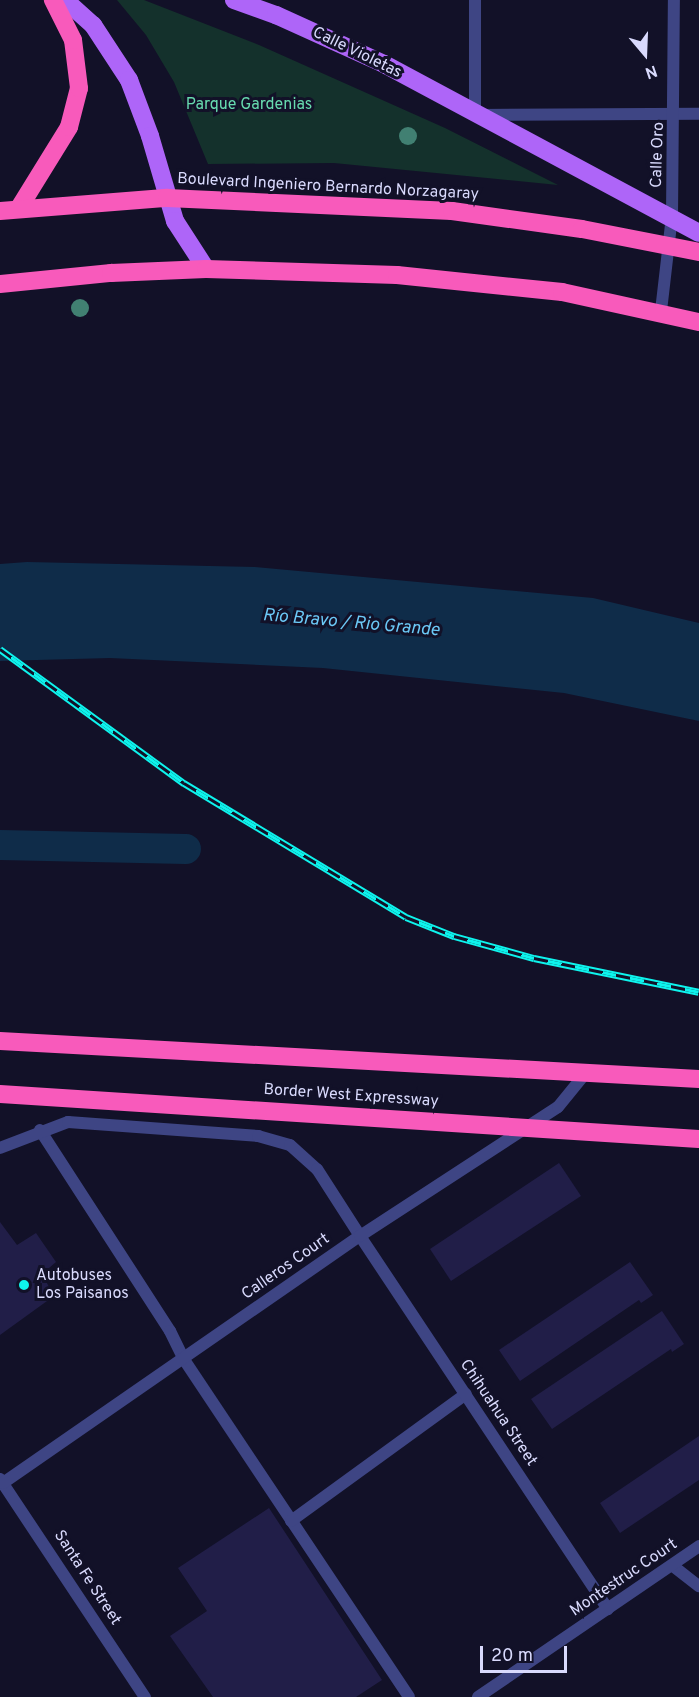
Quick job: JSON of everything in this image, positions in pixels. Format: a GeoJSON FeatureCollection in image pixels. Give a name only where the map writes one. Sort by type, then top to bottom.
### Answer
{"type":"FeatureCollection","features":[{"type":"Feature","properties":{"kind":"highway"},"geometry":{"type":"LineString","coordinates":[[19,208],[69,127],[79,88],[73,40],[53,0]]}},
{"type":"Feature","properties":{"kind":"highway","name":"Boulevard Ingeniero Bernardo Norzagaray"},"geometry":{"type":"LineString","coordinates":[[0,211],[167,198],[453,211],[669,245],[699,252]]}},
{"type":"Feature","properties":{"kind":"highway"},"geometry":{"type":"LineString","coordinates":[[0,284],[111,273],[206,269],[397,275],[562,292],[661,311],[699,322]]}},
{"type":"Feature","properties":{"kind":"highway"},"geometry":{"type":"LineString","coordinates":[[0,1041],[699,1079]]}},
{"type":"Feature","properties":{"kind":"highway","name":"Border West Expressway"},"geometry":{"type":"LineString","coordinates":[[0,1094],[699,1139]]}},
{"type":"Feature","properties":{"kind":"main road"},"geometry":{"type":"LineString","coordinates":[[65,0],[93,26],[129,81],[150,136],[167,198],[184,241],[206,269]]}},
{"type":"Feature","properties":{"kind":"main road","name":"Calle Violetas"},"geometry":{"type":"LineString","coordinates":[[234,0],[276,7],[475,115],[672,216],[699,233]]}},
{"type":"Feature","properties":{"kind":"street"},"geometry":{"type":"LineString","coordinates":[[475,0],[475,115]]}},
{"type":"Feature","properties":{"kind":"street","name":"Calle Oro"},"geometry":{"type":"LineString","coordinates":[[661,311],[672,216],[676,114],[674,0]]}},
{"type":"Feature","properties":{"kind":"street","name":"Calle Violetas"},"geometry":{"type":"LineString","coordinates":[[475,115],[699,114]]}},
{"type":"Feature","properties":{"kind":"street","name":"Calleros Court"},"geometry":{"type":"LineString","coordinates":[[1,1481],[360,1236],[558,1107],[584,1075]]}},
{"type":"Feature","properties":{"kind":"street","name":"Chihuahua Street"},"geometry":{"type":"LineString","coordinates":[[0,1148],[40,1130],[68,1122],[258,1136],[290,1145],[317,1169],[608,1609]]}},
{"type":"Feature","properties":{"kind":"street"},"geometry":{"type":"LineString","coordinates":[[40,1130],[170,1331],[183,1358],[409,1697]]}},
{"type":"Feature","properties":{"kind":"street"},"geometry":{"type":"LineString","coordinates":[[291,1521],[466,1394]]}},
{"type":"Feature","properties":{"kind":"street","name":"Santa Fe Street"},"geometry":{"type":"LineString","coordinates":[[1,1481],[145,1697]]}},
{"type":"Feature","properties":{"kind":"street","name":"Montestruc Court"},"geometry":{"type":"LineString","coordinates":[[478,1697],[673,1566],[699,1546]]}},
{"type":"Feature","properties":{"kind":"street"},"geometry":{"type":"LineString","coordinates":[[673,1566],[699,1586]]}},
{"type":"Feature","properties":{"kind":"green space","name":"Parque Gardenias"},"geometry":{"type":"Polygon","coordinates":[[[117,0],[144,0],[259,45],[445,128],[558,185],[334,163],[208,164],[174,82],[146,35],[117,0]]]}},
{"type":"Feature","properties":{"kind":"water","name":"Río Bravo / Rio Grande"},"geometry":{"type":"Polygon","coordinates":[[[27,562],[255,567],[593,598],[699,623],[699,721],[564,693],[323,668],[110,658],[0,661],[0,564],[27,562]]]}},
{"type":"Feature","properties":{"kind":"building"},"geometry":{"type":"Polygon","coordinates":[[[559,1163],[581,1196],[451,1281],[430,1249],[559,1163]]]}},
{"type":"Feature","properties":{"kind":"building","name":"Autobuses Los Paisanos"},"geometry":{"type":"Polygon","coordinates":[[[0,1222],[17,1245],[36,1233],[56,1262],[42,1274],[54,1296],[0,1335],[0,1222]]]}},
{"type":"Feature","properties":{"kind":"building"},"geometry":{"type":"Polygon","coordinates":[[[630,1262],[653,1295],[641,1303],[639,1300],[520,1381],[499,1350],[630,1262]]]}},
{"type":"Feature","properties":{"kind":"building"},"geometry":{"type":"Polygon","coordinates":[[[662,1311],[684,1344],[672,1352],[671,1349],[552,1429],[531,1399],[662,1311]]]}},
{"type":"Feature","properties":{"kind":"building"},"geometry":{"type":"Polygon","coordinates":[[[699,1436],[699,1480],[620,1533],[600,1503],[699,1436]]]}},
{"type":"Feature","properties":{"kind":"building"},"geometry":{"type":"Polygon","coordinates":[[[269,1508],[382,1680],[356,1697],[213,1697],[170,1636],[207,1611],[178,1568],[269,1508]]]}},
{"type":"Feature","properties":{"kind":"waterway"},"geometry":{"type":"LineString","coordinates":[[0,845],[186,849]]}},
{"type":"Feature","properties":{"kind":"railway"},"geometry":{"type":"LineString","coordinates":[[0,649],[184,783],[406,917],[454,936],[534,958],[699,992]]}},
{"type":"Feature","properties":{"kind":"place","name":"Autobuses Los Paisanos"},"geometry":{"type":"Point","coordinates":[24,1285]}}]}
